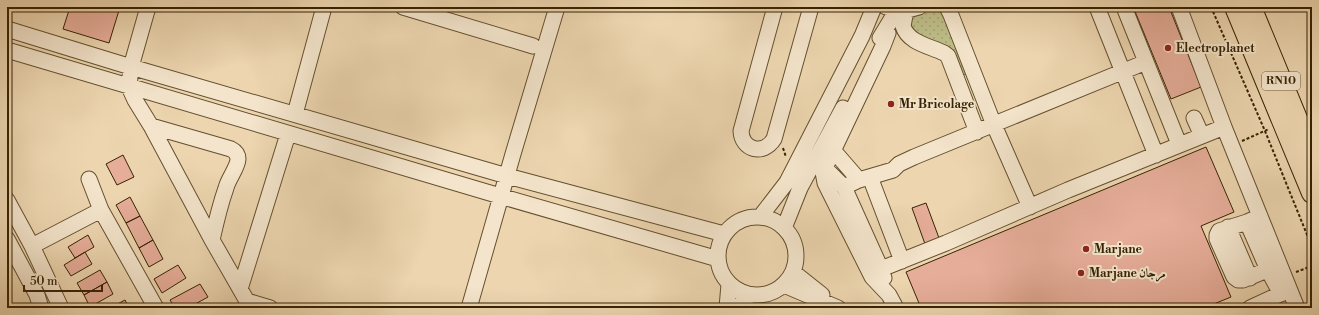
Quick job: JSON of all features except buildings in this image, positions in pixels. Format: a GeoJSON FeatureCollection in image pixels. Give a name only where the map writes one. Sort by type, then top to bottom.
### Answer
{"type":"FeatureCollection","features":[{"type":"Feature","properties":{"kind":"main road","name":"RN10"},"geometry":{"type":"LineString","coordinates":[[1235,7],[1312,193]]}},
{"type":"Feature","properties":{"kind":"main road","name":"RN10"},"geometry":{"type":"LineString","coordinates":[[1251,7],[1312,155]]}},
{"type":"Feature","properties":{"kind":"street"},"geometry":{"type":"LineString","coordinates":[[148,7],[131,67],[129,86],[135,100],[151,126],[212,240],[246,299],[270,308]]}},
{"type":"Feature","properties":{"kind":"street"},"geometry":{"type":"LineString","coordinates":[[295,114],[324,7]]}},
{"type":"Feature","properties":{"kind":"street"},"geometry":{"type":"LineString","coordinates":[[403,7],[533,46]]}},
{"type":"Feature","properties":{"kind":"street"},"geometry":{"type":"LineString","coordinates":[[469,308],[500,196],[557,7]]}},
{"type":"Feature","properties":{"kind":"street"},"geometry":{"type":"LineString","coordinates":[[775,7],[741,131],[743,140],[754,149],[763,148],[774,139],[811,7]]}},
{"type":"Feature","properties":{"kind":"street"},"geometry":{"type":"LineString","coordinates":[[760,217],[787,182],[862,36],[874,7]]}},
{"type":"Feature","properties":{"kind":"street"},"geometry":{"type":"LineString","coordinates":[[947,7],[994,125],[1030,207]]}},
{"type":"Feature","properties":{"kind":"street"},"geometry":{"type":"LineString","coordinates":[[1098,7],[1156,155]]}},
{"type":"Feature","properties":{"kind":"street"},"geometry":{"type":"LineString","coordinates":[[1124,7],[1179,144]]}},
{"type":"Feature","properties":{"kind":"street"},"geometry":{"type":"LineString","coordinates":[[1178,7],[1232,146],[1254,219],[1286,292],[1297,308]]}},
{"type":"Feature","properties":{"kind":"street"},"geometry":{"type":"LineString","coordinates":[[784,228],[800,188],[886,32],[902,9]]}},
{"type":"Feature","properties":{"kind":"street"},"geometry":{"type":"LineString","coordinates":[[902,9],[904,30],[910,37],[948,56],[977,132]]}},
{"type":"Feature","properties":{"kind":"street"},"geometry":{"type":"LineString","coordinates":[[7,29],[131,67],[507,176],[614,203],[724,234]]}},
{"type":"Feature","properties":{"kind":"street"},"geometry":{"type":"LineString","coordinates":[[886,32],[910,37]]}},
{"type":"Feature","properties":{"kind":"street"},"geometry":{"type":"LineString","coordinates":[[886,32],[883,46],[823,172],[825,183],[872,277],[893,302]]}},
{"type":"Feature","properties":{"kind":"street"},"geometry":{"type":"LineString","coordinates":[[7,50],[288,134],[718,259]]}},
{"type":"Feature","properties":{"kind":"street"},"geometry":{"type":"LineString","coordinates":[[844,187],[892,170],[899,164],[1146,62]]}},
{"type":"Feature","properties":{"kind":"street"},"geometry":{"type":"LineString","coordinates":[[1194,118],[1202,136]]}},
{"type":"Feature","properties":{"kind":"street"},"geometry":{"type":"LineString","coordinates":[[151,126],[227,147],[235,151],[237,156],[236,165],[223,195],[212,240]]}},
{"type":"Feature","properties":{"kind":"street"},"geometry":{"type":"LineString","coordinates":[[881,269],[1068,190],[1156,155],[1179,144],[1224,127]]}},
{"type":"Feature","properties":{"kind":"street"},"geometry":{"type":"LineString","coordinates":[[246,299],[288,134]]}},
{"type":"Feature","properties":{"kind":"street"},"geometry":{"type":"LineString","coordinates":[[833,150],[864,179],[902,261]]}},
{"type":"Feature","properties":{"kind":"street"},"geometry":{"type":"LineString","coordinates":[[825,168],[844,187],[881,269],[893,302]]}},
{"type":"Feature","properties":{"kind":"street"},"geometry":{"type":"LineString","coordinates":[[88,179],[101,210],[156,308]]}},
{"type":"Feature","properties":{"kind":"street"},"geometry":{"type":"LineString","coordinates":[[7,200],[32,246],[61,308]]}},
{"type":"Feature","properties":{"kind":"street"},"geometry":{"type":"LineString","coordinates":[[32,246],[101,210]]}},
{"type":"Feature","properties":{"kind":"street"},"geometry":{"type":"LineString","coordinates":[[746,218],[770,218],[784,228],[792,238],[796,251],[796,259],[793,272],[784,285],[777,290],[760,296],[750,295],[737,290],[729,284],[720,270],[717,251],[724,234],[736,222],[746,218]]}},
{"type":"Feature","properties":{"kind":"street"},"geometry":{"type":"LineString","coordinates":[[1254,219],[1218,231],[1217,239],[1232,255],[1236,279],[1240,281],[1277,270]]}},
{"type":"Feature","properties":{"kind":"street"},"geometry":{"type":"LineString","coordinates":[[1254,219],[1258,245],[1277,270]]}},
{"type":"Feature","properties":{"kind":"street"},"geometry":{"type":"LineString","coordinates":[[1232,255],[1258,245]]}},
{"type":"Feature","properties":{"kind":"street"},"geometry":{"type":"LineString","coordinates":[[9,248],[37,295],[42,308]]}},
{"type":"Feature","properties":{"kind":"street"},"geometry":{"type":"LineString","coordinates":[[793,272],[838,308]]}},
{"type":"Feature","properties":{"kind":"street"},"geometry":{"type":"LineString","coordinates":[[727,308],[729,284]]}},
{"type":"Feature","properties":{"kind":"street"},"geometry":{"type":"LineString","coordinates":[[784,285],[838,308]]}},
{"type":"Feature","properties":{"kind":"street"},"geometry":{"type":"LineString","coordinates":[[1250,308],[1286,292]]}},
{"type":"Feature","properties":{"kind":"street"},"geometry":{"type":"LineString","coordinates":[[737,308],[750,295]]}},
{"type":"Feature","properties":{"kind":"path"},"geometry":{"type":"LineString","coordinates":[[1211,7],[1265,131],[1312,247]]}},
{"type":"Feature","properties":{"kind":"path"},"geometry":{"type":"LineString","coordinates":[[1232,146],[1272,128]]}},
{"type":"Feature","properties":{"kind":"path"},"geometry":{"type":"LineString","coordinates":[[1277,270],[1312,266]]}},
{"type":"Feature","properties":{"kind":"shaded area"},"geometry":{"type":"Polygon","coordinates":[[[931,9],[940,11],[944,14],[968,73],[959,77],[950,51],[911,33],[906,19],[924,10],[931,9]]]}},
{"type":"Feature","properties":{"kind":"place","name":"Electroplanet"},"geometry":{"type":"Point","coordinates":[1168,48]}},
{"type":"Feature","properties":{"kind":"place","name":"Mr Bricolage"},"geometry":{"type":"Point","coordinates":[891,104]}},
{"type":"Feature","properties":{"kind":"place","name":"Marjane"},"geometry":{"type":"Point","coordinates":[1086,249]}},
{"type":"Feature","properties":{"kind":"place","name":"Marjane مرجان"},"geometry":{"type":"Point","coordinates":[1081,273]}}]}
